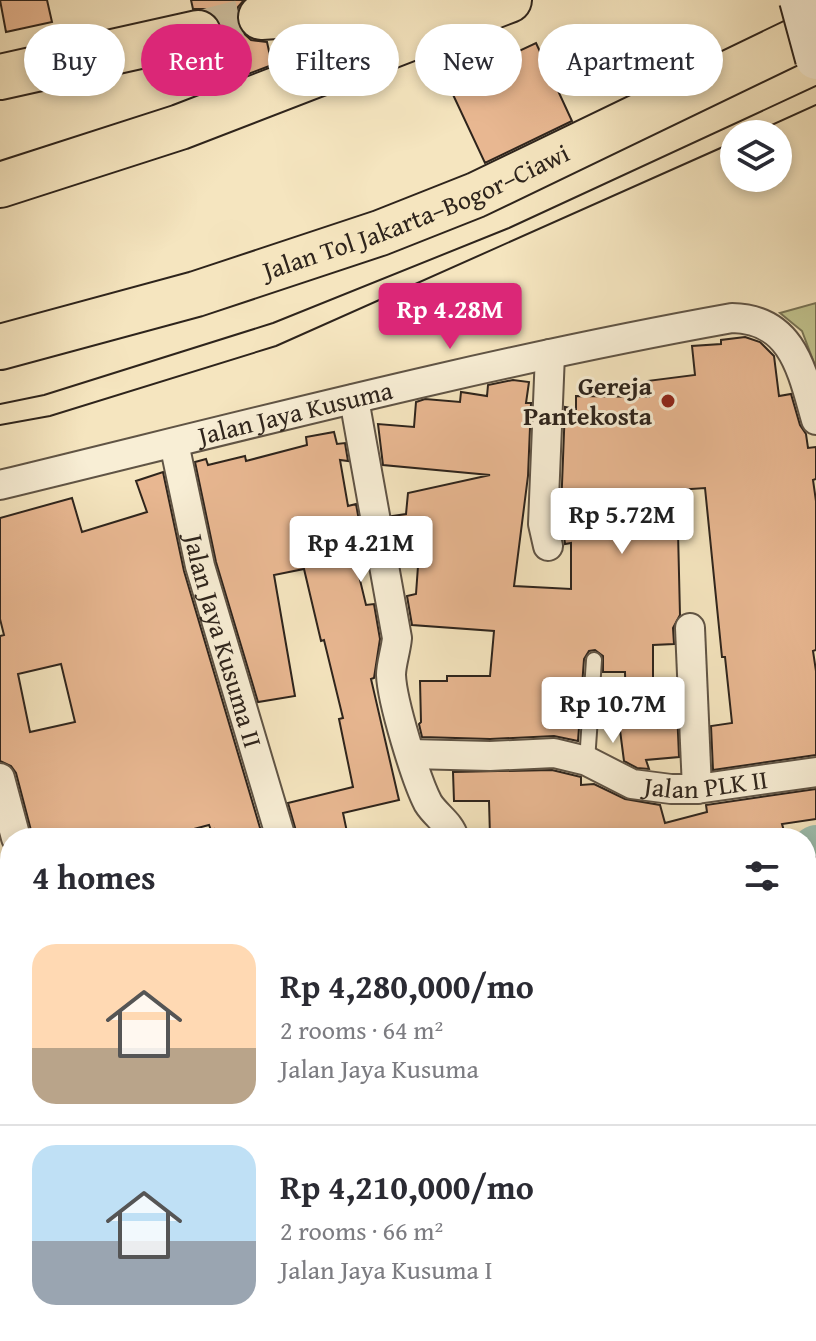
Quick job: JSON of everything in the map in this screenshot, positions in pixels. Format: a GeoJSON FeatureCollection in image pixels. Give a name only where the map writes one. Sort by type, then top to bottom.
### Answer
{"type":"FeatureCollection","features":[{"type":"Feature","properties":{"kind":"highway"},"geometry":{"type":"LineString","coordinates":[[261,17],[508,0]]}},
{"type":"Feature","properties":{"kind":"highway"},"geometry":{"type":"LineString","coordinates":[[0,185],[180,127],[508,0]]}},
{"type":"Feature","properties":{"kind":"highway","name":"Jalan Tol Jakarta–Bogor–Ciawi"},"geometry":{"type":"LineString","coordinates":[[0,347],[196,294],[380,233],[476,195],[816,31]]}},
{"type":"Feature","properties":{"kind":"highway"},"geometry":{"type":"LineString","coordinates":[[0,77],[141,46]]}},
{"type":"Feature","properties":{"kind":"street"},"geometry":{"type":"LineString","coordinates":[[800,0],[816,59]]}},
{"type":"Feature","properties":{"kind":"street","name":"Jalan Jaya Kusuma"},"geometry":{"type":"LineString","coordinates":[[0,485],[550,354],[732,318],[761,321],[777,332],[797,363],[816,420]]}},
{"type":"Feature","properties":{"kind":"street"},"geometry":{"type":"LineString","coordinates":[[548,546],[543,524],[550,354]]}},
{"type":"Feature","properties":{"kind":"street"},"geometry":{"type":"LineString","coordinates":[[354,399],[397,638],[391,675],[400,718],[430,805],[451,828]]}},
{"type":"Feature","properties":{"kind":"street","name":"Jalan Jaya Kusuma II"},"geometry":{"type":"LineString","coordinates":[[174,443],[200,566],[278,828]]}},
{"type":"Feature","properties":{"kind":"street"},"geometry":{"type":"LineString","coordinates":[[690,628],[697,789]]}},
{"type":"Feature","properties":{"kind":"street","name":"Jalan PLK II"},"geometry":{"type":"LineString","coordinates":[[411,754],[490,756],[554,753],[587,761],[632,784],[671,789],[697,789],[816,772]]}},
{"type":"Feature","properties":{"kind":"street"},"geometry":{"type":"LineString","coordinates":[[0,778],[13,828]]}},
{"type":"Feature","properties":{"kind":"lane"},"geometry":{"type":"LineString","coordinates":[[587,761],[594,660]]}},
{"type":"Feature","properties":{"kind":"green space"},"geometry":{"type":"Polygon","coordinates":[[[816,303],[816,368],[802,331],[780,313],[816,303]]]}},
{"type":"Feature","properties":{"kind":"building"},"geometry":{"type":"Polygon","coordinates":[[[0,0],[47,0],[52,22],[24,24],[24,28],[6,32],[0,0]]]}},
{"type":"Feature","properties":{"kind":"building"},"geometry":{"type":"Polygon","coordinates":[[[191,0],[244,0],[238,7],[238,24],[220,24],[216,16],[205,9],[193,9],[191,0]]]}},
{"type":"Feature","properties":{"kind":"building"},"geometry":{"type":"Polygon","coordinates":[[[252,40],[267,42],[268,67],[252,73],[252,40]]]}},
{"type":"Feature","properties":{"kind":"building"},"geometry":{"type":"Polygon","coordinates":[[[536,43],[538,96],[560,96],[572,121],[485,163],[454,96],[522,96],[522,50],[536,43]]]}},
{"type":"Feature","properties":{"kind":"building"},"geometry":{"type":"Polygon","coordinates":[[[745,337],[760,342],[774,356],[779,396],[791,394],[808,448],[816,447],[816,479],[813,480],[816,501],[816,650],[813,651],[816,671],[816,755],[713,770],[711,726],[732,723],[725,657],[722,657],[705,488],[677,490],[680,615],[673,628],[674,644],[653,645],[653,686],[676,686],[679,757],[646,760],[649,769],[637,768],[624,761],[618,715],[626,715],[625,672],[603,672],[603,656],[595,650],[589,651],[584,659],[578,741],[554,736],[490,739],[422,737],[419,724],[420,681],[447,681],[447,676],[490,676],[494,631],[412,625],[407,596],[416,594],[419,552],[399,553],[392,516],[406,514],[408,493],[490,475],[383,465],[378,424],[414,427],[416,402],[425,399],[460,402],[461,392],[487,396],[488,385],[513,380],[529,382],[526,403],[531,403],[528,476],[514,586],[571,589],[571,543],[565,544],[561,510],[565,407],[576,409],[576,396],[649,397],[647,381],[695,375],[692,346],[721,344],[721,340],[745,337]]]}},
{"type":"Feature","properties":{"kind":"building"},"geometry":{"type":"Polygon","coordinates":[[[334,432],[337,444],[345,443],[348,461],[340,460],[348,506],[356,504],[364,548],[353,551],[366,605],[374,604],[380,639],[374,678],[371,679],[399,800],[343,813],[346,828],[295,828],[288,803],[353,787],[339,719],[343,718],[304,569],[274,575],[295,696],[258,702],[216,562],[195,462],[206,459],[208,465],[245,456],[246,461],[307,445],[306,437],[334,432]]]}},
{"type":"Feature","properties":{"kind":"building"},"geometry":{"type":"Polygon","coordinates":[[[163,472],[184,571],[260,828],[210,828],[209,825],[198,828],[30,828],[16,773],[11,766],[0,761],[0,636],[4,635],[0,619],[0,518],[72,498],[82,532],[147,512],[136,481],[163,472]],[[61,664],[18,674],[30,732],[75,722],[61,664]]]}},
{"type":"Feature","properties":{"kind":"building"},"geometry":{"type":"Polygon","coordinates":[[[552,770],[581,777],[581,785],[594,784],[625,799],[660,805],[665,823],[707,812],[706,805],[816,789],[816,819],[782,824],[783,828],[490,828],[489,801],[454,801],[453,772],[552,770]]]}},
{"type":"Feature","properties":{"kind":"tunnel"},"geometry":{"type":"LineString","coordinates":[[233,24],[261,17]]}},
{"type":"Feature","properties":{"kind":"tram line"},"geometry":{"type":"LineString","coordinates":[[0,404],[44,395],[273,323],[509,228],[816,86]]}},
{"type":"Feature","properties":{"kind":"tram line"},"geometry":{"type":"LineString","coordinates":[[783,120],[816,105]]}},
{"type":"Feature","properties":{"kind":"tram line"},"geometry":{"type":"LineString","coordinates":[[0,425],[50,416],[276,346],[720,148]]}},
{"type":"Feature","properties":{"kind":"place","name":"Gereja Pantekosta"},"geometry":{"type":"Point","coordinates":[668,401]}}]}
